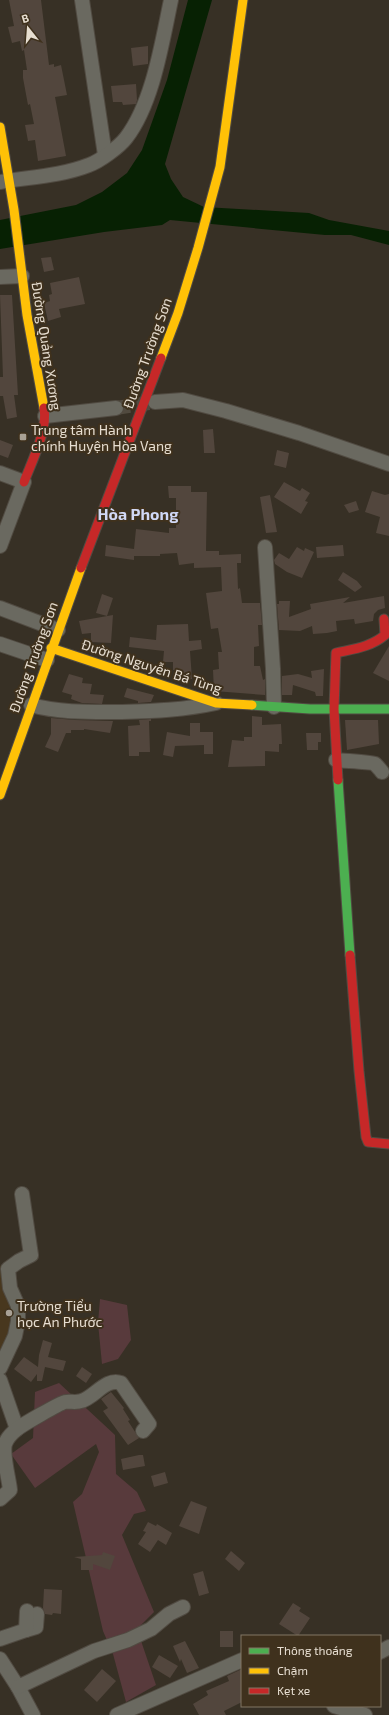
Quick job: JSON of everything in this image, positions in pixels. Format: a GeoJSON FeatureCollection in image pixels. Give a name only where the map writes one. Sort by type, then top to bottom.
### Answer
{"type":"FeatureCollection","features":[{"type":"Feature","properties":{"kind":"main road","name":"Đường Trường Sơn"},"geometry":{"type":"LineString","coordinates":[[0,795],[49,654],[178,313],[198,248],[220,167],[243,0]]}},
{"type":"Feature","properties":{"kind":"main road"},"geometry":{"type":"LineString","coordinates":[[0,127],[4,181]]}},
{"type":"Feature","properties":{"kind":"main road","name":"Đường Quảng Xương"},"geometry":{"type":"LineString","coordinates":[[4,181],[14,210],[22,276],[45,416],[37,449],[24,482]]}},
{"type":"Feature","properties":{"kind":"main road"},"geometry":{"type":"LineString","coordinates":[[384,619],[386,635],[365,646],[336,653],[334,709],[336,760],[359,1071],[366,1137],[368,1142],[373,1144],[389,1144]]}},
{"type":"Feature","properties":{"kind":"main road","name":"Đường Nguyễn Bá Tùng"},"geometry":{"type":"LineString","coordinates":[[49,654],[216,704],[334,709],[389,709]]}},
{"type":"Feature","properties":{"kind":"street"},"geometry":{"type":"LineString","coordinates":[[82,0],[105,155]]}},
{"type":"Feature","properties":{"kind":"street"},"geometry":{"type":"LineString","coordinates":[[4,181],[54,175],[90,164],[126,139],[140,114],[152,82],[171,0]]}},
{"type":"Feature","properties":{"kind":"street"},"geometry":{"type":"LineString","coordinates":[[0,277],[22,276]]}},
{"type":"Feature","properties":{"kind":"street"},"geometry":{"type":"LineString","coordinates":[[155,402],[184,400],[226,410],[389,464]]}},
{"type":"Feature","properties":{"kind":"street"},"geometry":{"type":"LineString","coordinates":[[45,416],[116,408]]}},
{"type":"Feature","properties":{"kind":"street"},"geometry":{"type":"LineString","coordinates":[[0,473],[24,482],[0,546]]}},
{"type":"Feature","properties":{"kind":"street"},"geometry":{"type":"LineString","coordinates":[[265,546],[274,707]]}},
{"type":"Feature","properties":{"kind":"street"},"geometry":{"type":"LineString","coordinates":[[0,608],[58,630]]}},
{"type":"Feature","properties":{"kind":"street"},"geometry":{"type":"LineString","coordinates":[[0,644],[49,654]]}},
{"type":"Feature","properties":{"kind":"street"},"geometry":{"type":"LineString","coordinates":[[31,705],[50,710],[100,712],[161,711],[190,709],[216,704]]}},
{"type":"Feature","properties":{"kind":"street"},"geometry":{"type":"LineString","coordinates":[[336,760],[354,763],[368,762],[375,764],[382,772]]}},
{"type":"Feature","properties":{"kind":"street"},"geometry":{"type":"LineString","coordinates":[[0,1368],[15,1336],[18,1320],[18,1306],[10,1288],[8,1270],[19,1261],[31,1255],[22,1194]]}},
{"type":"Feature","properties":{"kind":"street"},"geometry":{"type":"LineString","coordinates":[[0,1380],[17,1429]]}},
{"type":"Feature","properties":{"kind":"street"},"geometry":{"type":"LineString","coordinates":[[0,1499],[10,1490],[4,1450],[5,1444],[10,1436],[17,1429],[65,1402],[81,1401],[110,1382],[121,1382],[149,1424],[143,1431]]}},
{"type":"Feature","properties":{"kind":"street"},"geometry":{"type":"LineString","coordinates":[[18,1687],[94,1651],[128,1640],[151,1629],[169,1614],[183,1608]]}},
{"type":"Feature","properties":{"kind":"street"},"geometry":{"type":"LineString","coordinates":[[0,1639],[36,1627],[32,1613]]}},
{"type":"Feature","properties":{"kind":"street"},"geometry":{"type":"LineString","coordinates":[[0,1659],[18,1687],[32,1715]]}},
{"type":"Feature","properties":{"kind":"street"},"geometry":{"type":"LineString","coordinates":[[117,1715],[241,1660]]}},
{"type":"Feature","properties":{"kind":"street"},"geometry":{"type":"LineString","coordinates":[[337,1707],[365,1715]]}},
{"type":"Feature","properties":{"kind":"shaded area"},"geometry":{"type":"Polygon","coordinates":[[[188,0],[212,0],[165,164],[171,179],[183,197],[204,207],[309,213],[329,220],[389,231],[389,245],[351,235],[325,235],[170,220],[162,225],[104,232],[0,249],[0,220],[76,205],[102,192],[127,173],[142,150],[167,80],[188,0]]]}},
{"type":"Feature","properties":{"kind":"shaded area","name":"Trường Tiểu học An Phước"},"geometry":{"type":"Polygon","coordinates":[[[0,1265],[17,1302],[18,1310],[0,1361],[0,1265]]]}},
{"type":"Feature","properties":{"kind":"shaded area"},"geometry":{"type":"Polygon","coordinates":[[[100,1299],[127,1305],[131,1340],[118,1359],[102,1364],[98,1323],[100,1299]]]}},
{"type":"Feature","properties":{"kind":"shaded area"},"geometry":{"type":"Polygon","coordinates":[[[59,1383],[115,1435],[116,1474],[137,1492],[146,1511],[134,1514],[122,1535],[154,1612],[137,1629],[156,1685],[126,1702],[113,1654],[103,1631],[73,1502],[82,1494],[99,1452],[96,1444],[35,1488],[11,1454],[33,1438],[35,1392],[59,1383]]]}},
{"type":"Feature","properties":{"kind":"building"},"geometry":{"type":"Polygon","coordinates":[[[9,0],[41,0],[49,65],[54,64],[54,67],[61,65],[67,95],[55,97],[66,156],[38,161],[35,140],[28,141],[25,125],[34,124],[30,104],[28,105],[23,78],[23,70],[27,70],[24,50],[22,51],[20,41],[12,43],[8,27],[14,26],[9,0]]]}},
{"type":"Feature","properties":{"kind":"building"},"geometry":{"type":"Polygon","coordinates":[[[148,46],[148,64],[133,66],[131,48],[148,46]]]}},
{"type":"Feature","properties":{"kind":"building"},"geometry":{"type":"Polygon","coordinates":[[[136,84],[136,104],[123,105],[122,102],[113,102],[111,86],[136,84]]]}},
{"type":"Feature","properties":{"kind":"building"},"geometry":{"type":"Polygon","coordinates":[[[51,257],[54,270],[44,272],[41,258],[51,257]]]}},
{"type":"Feature","properties":{"kind":"building"},"geometry":{"type":"Polygon","coordinates":[[[79,277],[85,304],[59,309],[61,317],[48,321],[44,303],[50,301],[49,295],[52,294],[50,283],[79,277]]]}},
{"type":"Feature","properties":{"kind":"building"},"geometry":{"type":"Polygon","coordinates":[[[0,295],[12,295],[18,395],[14,395],[17,417],[7,419],[3,396],[0,396],[0,377],[3,377],[0,295]]]}},
{"type":"Feature","properties":{"kind":"building"},"geometry":{"type":"Polygon","coordinates":[[[213,429],[215,453],[204,453],[203,430],[213,429]]]}},
{"type":"Feature","properties":{"kind":"building"},"geometry":{"type":"Polygon","coordinates":[[[0,440],[13,445],[8,458],[0,455],[0,440]]]}},
{"type":"Feature","properties":{"kind":"building"},"geometry":{"type":"Polygon","coordinates":[[[277,450],[289,453],[286,468],[274,465],[277,450]]]}},
{"type":"Feature","properties":{"kind":"building"},"geometry":{"type":"Polygon","coordinates":[[[284,482],[300,491],[302,488],[310,493],[305,501],[308,502],[301,514],[274,497],[284,482]]]}},
{"type":"Feature","properties":{"kind":"building"},"geometry":{"type":"Polygon","coordinates":[[[168,486],[191,486],[191,492],[207,492],[206,551],[219,551],[219,555],[241,554],[241,563],[237,563],[238,589],[240,588],[242,603],[260,603],[262,625],[258,625],[259,646],[254,647],[254,666],[260,666],[263,680],[265,679],[265,695],[214,691],[213,670],[219,669],[218,652],[222,652],[218,628],[211,629],[206,593],[222,591],[221,567],[194,568],[194,563],[179,565],[177,553],[160,554],[160,556],[134,556],[134,560],[105,556],[106,545],[134,549],[136,529],[169,533],[169,528],[176,528],[176,498],[169,498],[168,486]]]}},
{"type":"Feature","properties":{"kind":"building"},"geometry":{"type":"Polygon","coordinates":[[[372,491],[385,495],[389,494],[389,536],[376,533],[380,517],[365,512],[372,491]]]}},
{"type":"Feature","properties":{"kind":"building"},"geometry":{"type":"Polygon","coordinates":[[[270,495],[277,532],[266,533],[260,497],[270,495]]]}},
{"type":"Feature","properties":{"kind":"building"},"geometry":{"type":"Polygon","coordinates":[[[356,501],[359,510],[349,513],[344,505],[356,501]]]}},
{"type":"Feature","properties":{"kind":"building"},"geometry":{"type":"Polygon","coordinates":[[[343,545],[344,556],[317,558],[316,547],[343,545]]]}},
{"type":"Feature","properties":{"kind":"building"},"geometry":{"type":"Polygon","coordinates":[[[297,547],[304,551],[305,548],[314,552],[302,578],[287,572],[275,564],[274,560],[279,553],[289,559],[297,547]]]}},
{"type":"Feature","properties":{"kind":"building"},"geometry":{"type":"Polygon","coordinates":[[[343,572],[357,581],[362,587],[355,592],[338,580],[343,572]]]}},
{"type":"Feature","properties":{"kind":"building"},"geometry":{"type":"Polygon","coordinates":[[[102,594],[113,598],[107,616],[96,613],[102,594]]]}},
{"type":"Feature","properties":{"kind":"building"},"geometry":{"type":"Polygon","coordinates":[[[384,596],[385,608],[378,610],[374,614],[373,621],[355,624],[354,619],[336,621],[337,631],[327,633],[313,634],[312,626],[300,631],[279,630],[277,604],[279,604],[279,601],[290,601],[289,617],[311,609],[310,604],[350,597],[343,603],[384,596]]]}},
{"type":"Feature","properties":{"kind":"building"},"geometry":{"type":"Polygon","coordinates":[[[113,615],[111,643],[91,642],[91,633],[82,634],[79,621],[113,615]]]}},
{"type":"Feature","properties":{"kind":"building"},"geometry":{"type":"Polygon","coordinates":[[[188,624],[189,641],[201,640],[202,649],[190,651],[192,679],[182,680],[181,670],[173,670],[173,662],[163,662],[164,651],[129,647],[130,637],[156,640],[157,625],[188,624]]]}},
{"type":"Feature","properties":{"kind":"building"},"geometry":{"type":"Polygon","coordinates":[[[389,646],[389,681],[373,673],[389,646]]]}},
{"type":"Feature","properties":{"kind":"building"},"geometry":{"type":"Polygon","coordinates":[[[324,669],[323,696],[316,696],[315,692],[293,685],[292,695],[282,695],[282,676],[298,674],[312,678],[311,671],[324,669]]]}},
{"type":"Feature","properties":{"kind":"building"},"geometry":{"type":"Polygon","coordinates":[[[69,674],[83,678],[82,683],[92,684],[90,694],[104,695],[102,704],[82,703],[71,699],[72,695],[62,692],[69,674]]]}},
{"type":"Feature","properties":{"kind":"building"},"geometry":{"type":"Polygon","coordinates":[[[127,688],[154,695],[151,702],[138,703],[138,701],[124,697],[127,688]]]}},
{"type":"Feature","properties":{"kind":"building"},"geometry":{"type":"Polygon","coordinates":[[[252,716],[262,717],[262,725],[281,724],[282,744],[279,744],[279,752],[265,751],[265,766],[228,767],[232,740],[244,741],[244,737],[252,737],[252,716]]]}},
{"type":"Feature","properties":{"kind":"building"},"geometry":{"type":"Polygon","coordinates":[[[51,718],[113,721],[110,733],[84,729],[71,730],[71,733],[66,733],[58,752],[45,747],[51,734],[51,718]]]}},
{"type":"Feature","properties":{"kind":"building"},"geometry":{"type":"Polygon","coordinates":[[[151,719],[151,721],[149,721],[150,752],[139,752],[139,756],[129,756],[128,726],[140,725],[139,720],[151,719]]]}},
{"type":"Feature","properties":{"kind":"building"},"geometry":{"type":"Polygon","coordinates":[[[345,720],[378,720],[379,744],[347,750],[345,720]]]}},
{"type":"Feature","properties":{"kind":"building"},"geometry":{"type":"Polygon","coordinates":[[[190,723],[200,723],[200,732],[213,732],[213,754],[204,754],[204,745],[175,746],[173,757],[163,755],[167,732],[190,736],[190,723]]]}},
{"type":"Feature","properties":{"kind":"building"},"geometry":{"type":"Polygon","coordinates":[[[306,733],[321,733],[321,742],[318,742],[318,750],[307,750],[306,733]]]}},
{"type":"Feature","properties":{"kind":"building"},"geometry":{"type":"Polygon","coordinates":[[[43,1340],[52,1343],[48,1357],[66,1361],[63,1371],[45,1367],[42,1381],[37,1381],[37,1374],[31,1382],[14,1369],[24,1357],[38,1367],[39,1355],[43,1340]]]}},
{"type":"Feature","properties":{"kind":"building"},"geometry":{"type":"Polygon","coordinates":[[[82,1367],[92,1374],[86,1383],[76,1376],[82,1367]]]}},
{"type":"Feature","properties":{"kind":"building"},"geometry":{"type":"Polygon","coordinates":[[[111,1392],[124,1408],[123,1409],[130,1420],[128,1421],[139,1438],[128,1445],[103,1411],[108,1408],[101,1399],[111,1392]]]}},
{"type":"Feature","properties":{"kind":"building"},"geometry":{"type":"Polygon","coordinates":[[[143,1455],[145,1466],[123,1470],[121,1459],[143,1455]]]}},
{"type":"Feature","properties":{"kind":"building"},"geometry":{"type":"Polygon","coordinates":[[[165,1472],[168,1483],[154,1487],[151,1476],[165,1472]]]}},
{"type":"Feature","properties":{"kind":"building"},"geometry":{"type":"Polygon","coordinates":[[[191,1501],[207,1507],[199,1534],[179,1526],[191,1501]]]}},
{"type":"Feature","properties":{"kind":"building"},"geometry":{"type":"Polygon","coordinates":[[[148,1522],[156,1526],[157,1524],[172,1533],[166,1545],[158,1540],[150,1552],[138,1544],[146,1532],[143,1531],[148,1522]]]}},
{"type":"Feature","properties":{"kind":"building"},"geometry":{"type":"Polygon","coordinates":[[[231,1551],[245,1563],[239,1571],[225,1559],[231,1551]]]}},
{"type":"Feature","properties":{"kind":"building"},"geometry":{"type":"Polygon","coordinates":[[[103,1552],[115,1556],[110,1570],[93,1564],[93,1570],[81,1570],[81,1559],[74,1557],[102,1555],[103,1552]]]}},
{"type":"Feature","properties":{"kind":"building"},"geometry":{"type":"Polygon","coordinates":[[[203,1571],[209,1593],[199,1596],[193,1574],[203,1571]]]}},
{"type":"Feature","properties":{"kind":"building"},"geometry":{"type":"Polygon","coordinates":[[[44,1589],[62,1590],[61,1614],[45,1614],[43,1608],[44,1589]]]}},
{"type":"Feature","properties":{"kind":"building"},"geometry":{"type":"Polygon","coordinates":[[[293,1603],[301,1608],[299,1611],[310,1618],[299,1635],[279,1624],[293,1603]]]}},
{"type":"Feature","properties":{"kind":"building"},"geometry":{"type":"Polygon","coordinates":[[[220,1631],[233,1631],[233,1647],[220,1647],[220,1631]]]}},
{"type":"Feature","properties":{"kind":"building"},"geometry":{"type":"Polygon","coordinates":[[[185,1641],[199,1668],[187,1673],[173,1646],[185,1641]]]}},
{"type":"Feature","properties":{"kind":"building"},"geometry":{"type":"Polygon","coordinates":[[[159,1655],[178,1666],[170,1678],[152,1667],[159,1655]]]}},
{"type":"Feature","properties":{"kind":"building"},"geometry":{"type":"Polygon","coordinates":[[[102,1669],[116,1681],[97,1702],[84,1690],[102,1669]]]}},
{"type":"Feature","properties":{"kind":"building"},"geometry":{"type":"Polygon","coordinates":[[[241,1669],[241,1702],[224,1711],[226,1715],[199,1715],[193,1704],[208,1695],[206,1691],[229,1681],[227,1676],[241,1669]]]}},
{"type":"Feature","properties":{"kind":"tunnel"},"geometry":{"type":"LineString","coordinates":[[116,408],[149,403]]}},
{"type":"Feature","properties":{"kind":"traffic: fast"},"geometry":{"type":"LineString","coordinates":[[252,705],[310,709],[389,709]]}},
{"type":"Feature","properties":{"kind":"traffic: fast"},"geometry":{"type":"LineString","coordinates":[[338,780],[350,955]]}},
{"type":"Feature","properties":{"kind":"traffic: slow"},"geometry":{"type":"LineString","coordinates":[[161,358],[178,313],[198,248],[220,167],[243,0]]}},
{"type":"Feature","properties":{"kind":"traffic: slow"},"geometry":{"type":"LineString","coordinates":[[0,127],[14,210],[27,315],[44,408]]}},
{"type":"Feature","properties":{"kind":"traffic: slow"},"geometry":{"type":"LineString","coordinates":[[0,795],[81,568]]}},
{"type":"Feature","properties":{"kind":"traffic: slow"},"geometry":{"type":"LineString","coordinates":[[51,648],[216,703],[252,705]]}},
{"type":"Feature","properties":{"kind":"traffic: jam"},"geometry":{"type":"LineString","coordinates":[[81,568],[161,358]]}},
{"type":"Feature","properties":{"kind":"traffic: jam"},"geometry":{"type":"LineString","coordinates":[[24,482],[42,436],[45,417],[44,408]]}},
{"type":"Feature","properties":{"kind":"traffic: jam"},"geometry":{"type":"LineString","coordinates":[[338,780],[334,709],[336,653],[362,647],[380,639],[385,635],[384,619]]}},
{"type":"Feature","properties":{"kind":"traffic: jam"},"geometry":{"type":"LineString","coordinates":[[350,955],[366,1137],[368,1142],[389,1144]]}},
{"type":"Feature","properties":{"kind":"place","name":"Trung tâm Hành chính Huyện Hòa Vang"},"geometry":{"type":"Point","coordinates":[23,437]}},
{"type":"Feature","properties":{"kind":"place","name":"Trường Tiểu học An Phước"},"geometry":{"type":"Point","coordinates":[9,1313]}},
{"type":"Feature","properties":{"kind":"district","name":"Hòa Phong"},"geometry":{"type":"Point","coordinates":[138,513]}}]}
